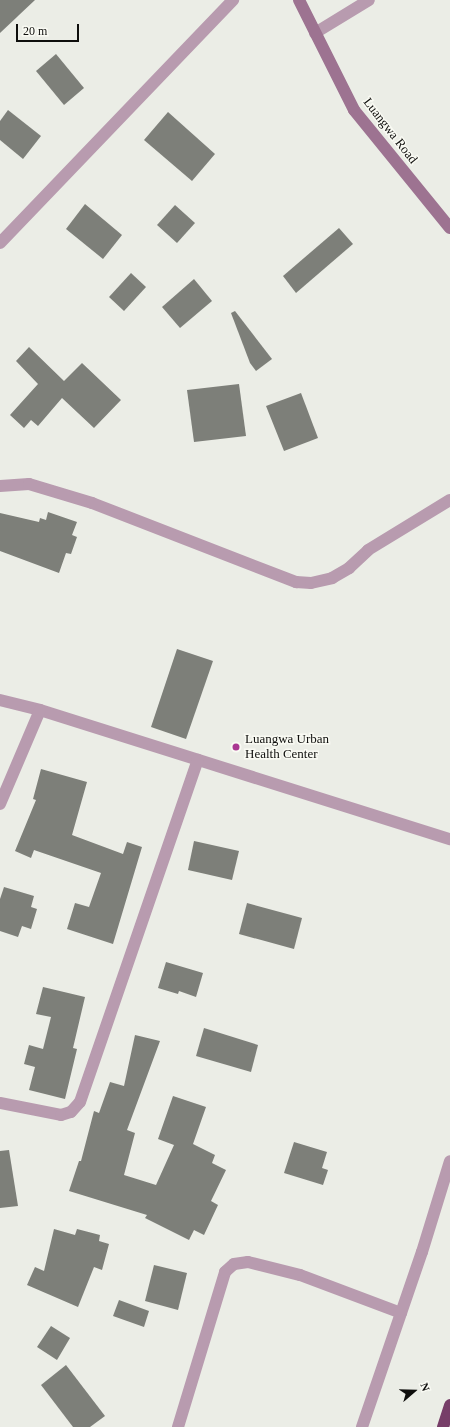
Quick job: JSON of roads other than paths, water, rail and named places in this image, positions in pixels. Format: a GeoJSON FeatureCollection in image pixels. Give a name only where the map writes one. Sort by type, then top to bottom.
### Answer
{"type":"FeatureCollection","features":[{"type":"Feature","properties":{"kind":"highway"},"geometry":{"type":"LineString","coordinates":[[443,1427],[450,1405]]}},
{"type":"Feature","properties":{"kind":"street"},"geometry":{"type":"LineString","coordinates":[[0,243],[233,0]]}},
{"type":"Feature","properties":{"kind":"street","name":"Luangwa Road"},"geometry":{"type":"LineString","coordinates":[[299,0],[354,110],[450,228]]}},
{"type":"Feature","properties":{"kind":"street"},"geometry":{"type":"LineString","coordinates":[[315,33],[370,0]]}},
{"type":"Feature","properties":{"kind":"street"},"geometry":{"type":"LineString","coordinates":[[0,486],[29,484],[92,503],[296,582],[311,583],[332,578],[350,568],[368,550],[450,500]]}},
{"type":"Feature","properties":{"kind":"street"},"geometry":{"type":"LineString","coordinates":[[0,700],[40,710],[450,839]]}},
{"type":"Feature","properties":{"kind":"street"},"geometry":{"type":"LineString","coordinates":[[0,804],[40,710]]}},
{"type":"Feature","properties":{"kind":"street"},"geometry":{"type":"LineString","coordinates":[[0,1103],[61,1115],[71,1112],[80,1102],[198,760]]}},
{"type":"Feature","properties":{"kind":"street"},"geometry":{"type":"LineString","coordinates":[[362,1427],[422,1252],[450,1161]]}},
{"type":"Feature","properties":{"kind":"street"},"geometry":{"type":"LineString","coordinates":[[178,1427],[225,1272],[234,1264],[248,1262],[300,1275],[401,1313]]}},
{"type":"Feature","properties":{"kind":"place","name":"Luangwa Urban Health Center"},"geometry":{"type":"Point","coordinates":[236,747]}}]}
